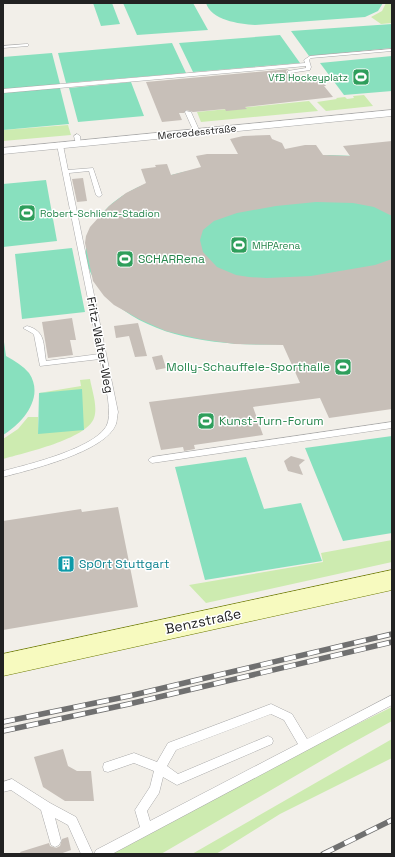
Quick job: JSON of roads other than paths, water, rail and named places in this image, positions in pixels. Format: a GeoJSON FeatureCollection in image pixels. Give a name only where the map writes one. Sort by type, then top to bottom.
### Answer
{"type":"FeatureCollection","features":[{"type":"Feature","properties":{"kind":"main road","name":"Benzstraße"},"geometry":{"type":"LineString","coordinates":[[7,663],[392,580]]}},
{"type":"Feature","properties":{"kind":"street","name":"Mercedesstraße"},"geometry":{"type":"LineString","coordinates":[[3,151],[60,145],[78,140],[197,132],[392,113]]}},
{"type":"Feature","properties":{"kind":"lane"},"geometry":{"type":"LineString","coordinates":[[3,47],[26,45]]}},
{"type":"Feature","properties":{"kind":"lane"},"geometry":{"type":"LineString","coordinates":[[290,72],[308,69],[309,67],[306,60],[310,57],[392,50]]}},
{"type":"Feature","properties":{"kind":"lane"},"geometry":{"type":"LineString","coordinates":[[3,91],[308,64]]}},
{"type":"Feature","properties":{"kind":"lane"},"geometry":{"type":"LineString","coordinates":[[188,112],[197,132]]}},
{"type":"Feature","properties":{"kind":"lane","name":"Fritz-Walter-Weg"},"geometry":{"type":"LineString","coordinates":[[3,474],[83,448],[99,439],[108,430],[112,425],[114,415],[60,145]]}},
{"type":"Feature","properties":{"kind":"lane"},"geometry":{"type":"LineString","coordinates":[[66,172],[91,169],[99,195]]}},
{"type":"Feature","properties":{"kind":"lane"},"geometry":{"type":"LineString","coordinates":[[27,328],[35,331],[38,335],[43,364],[103,356]]}},
{"type":"Feature","properties":{"kind":"lane"},"geometry":{"type":"LineString","coordinates":[[152,460],[392,425]]}},
{"type":"Feature","properties":{"kind":"lane"},"geometry":{"type":"LineString","coordinates":[[100,854],[392,700]]}},
{"type":"Feature","properties":{"kind":"lane"},"geometry":{"type":"LineString","coordinates":[[147,829],[141,810],[155,789],[160,768],[172,746],[271,709],[288,717],[305,746]]}},
{"type":"Feature","properties":{"kind":"lane"},"geometry":{"type":"LineString","coordinates":[[108,767],[134,758],[160,768],[177,780],[268,741]]}},
{"type":"Feature","properties":{"kind":"lane"},"geometry":{"type":"LineString","coordinates":[[3,787],[12,784],[46,807],[72,821],[86,854]]}},
{"type":"Feature","properties":{"kind":"lane"},"geometry":{"type":"LineString","coordinates":[[46,807],[55,841]]}},
{"type":"Feature","properties":{"kind":"railway"},"geometry":{"type":"LineString","coordinates":[[3,722],[129,696],[392,634]]}},
{"type":"Feature","properties":{"kind":"railway"},"geometry":{"type":"LineString","coordinates":[[3,731],[129,704],[392,642]]}},
{"type":"Feature","properties":{"kind":"railway"},"geometry":{"type":"LineString","coordinates":[[323,854],[392,820]]}},
{"type":"Feature","properties":{"kind":"place","name":"VfB Hockeyplatz"},"geometry":{"type":"Point","coordinates":[361,77]}},
{"type":"Feature","properties":{"kind":"place","name":"Robert-Schlienz-Stadion"},"geometry":{"type":"Point","coordinates":[27,213]}},
{"type":"Feature","properties":{"kind":"place","name":"MHPArena"},"geometry":{"type":"Point","coordinates":[239,245]}},
{"type":"Feature","properties":{"kind":"place","name":"SCHARRena"},"geometry":{"type":"Point","coordinates":[125,259]}},
{"type":"Feature","properties":{"kind":"place","name":"Molly-Schauffele-Sporthalle"},"geometry":{"type":"Point","coordinates":[343,367]}},
{"type":"Feature","properties":{"kind":"place","name":"Kunst-Turn-Forum"},"geometry":{"type":"Point","coordinates":[206,421]}},
{"type":"Feature","properties":{"kind":"place","name":"SpOrt Stuttgart"},"geometry":{"type":"Point","coordinates":[66,564]}}]}
